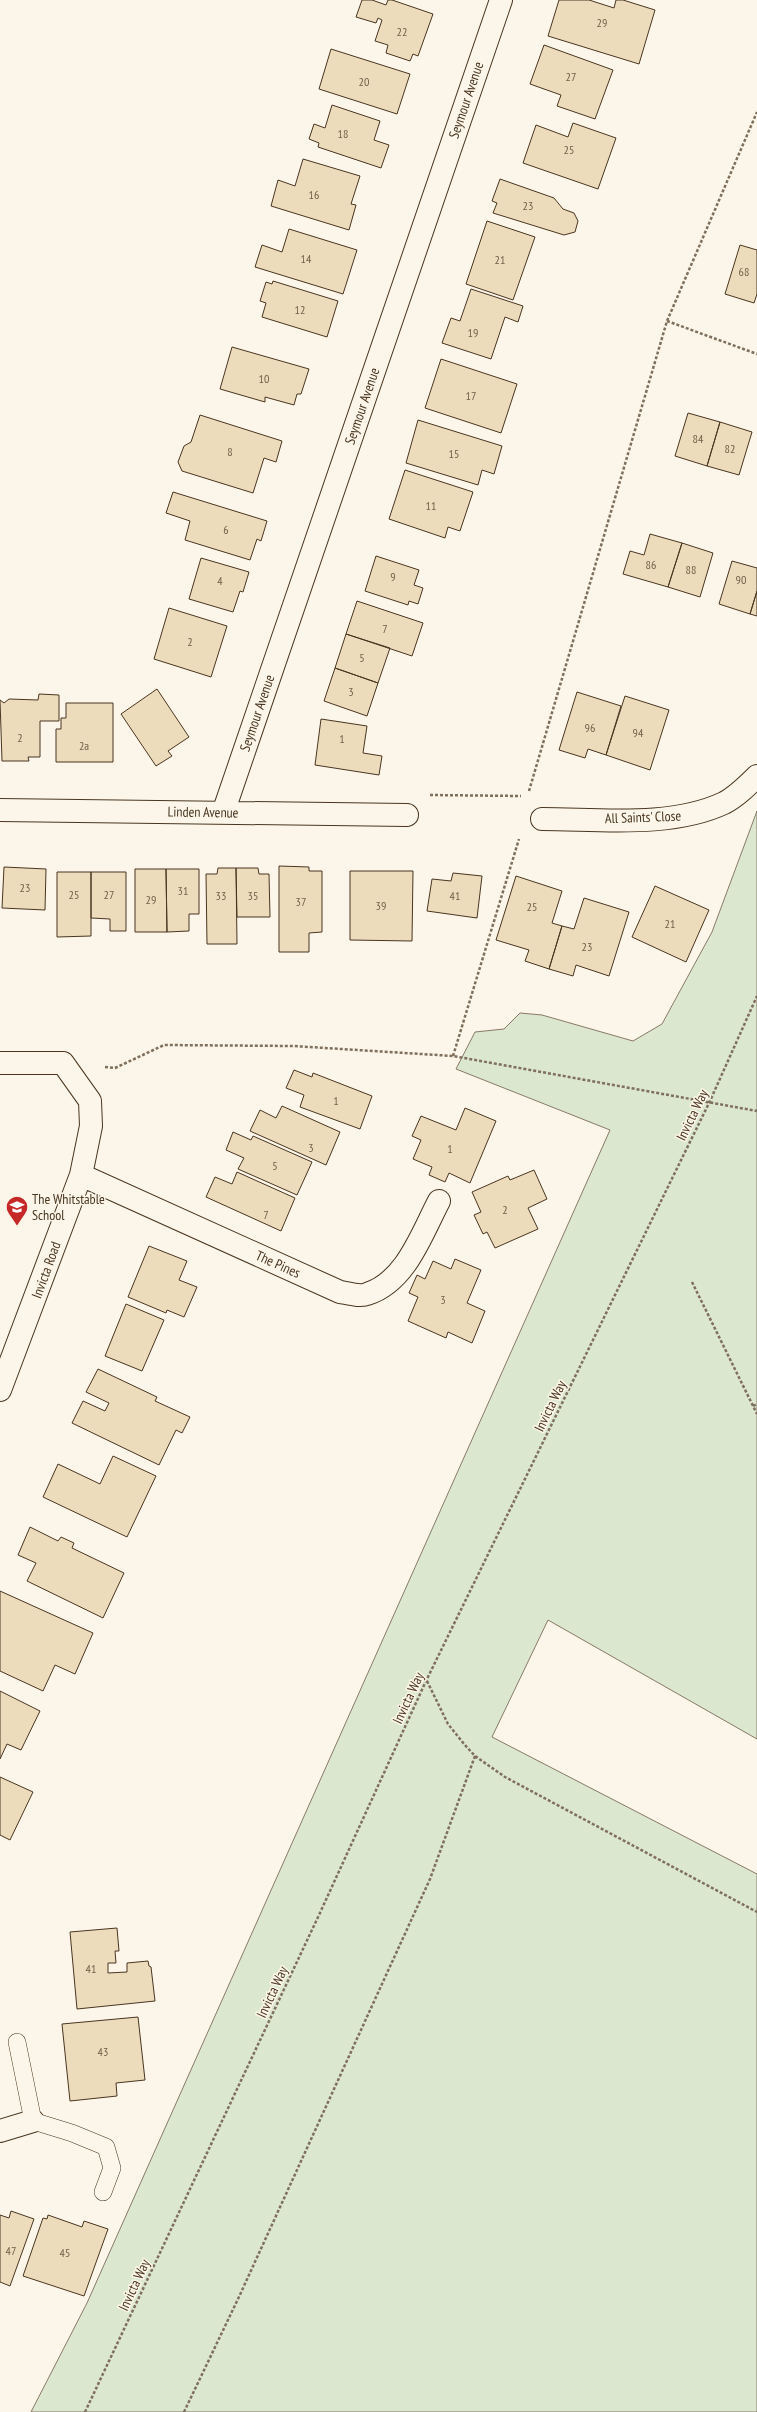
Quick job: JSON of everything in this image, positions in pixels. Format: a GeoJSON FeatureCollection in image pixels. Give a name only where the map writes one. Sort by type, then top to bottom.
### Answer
{"type":"FeatureCollection","features":[{"type":"Feature","properties":{"kind":"street","name":"Seymour Avenue"},"geometry":{"type":"LineString","coordinates":[[223,813],[500,0]]}},
{"type":"Feature","properties":{"kind":"street","name":"All Saints' Close"},"geometry":{"type":"LineString","coordinates":[[542,819],[672,819],[724,803],[743,790],[757,776]]}},
{"type":"Feature","properties":{"kind":"street","name":"Linden Avenue"},"geometry":{"type":"LineString","coordinates":[[0,810],[407,815]]}},
{"type":"Feature","properties":{"kind":"street"},"geometry":{"type":"LineString","coordinates":[[0,1063],[63,1063]]}},
{"type":"Feature","properties":{"kind":"street","name":"Invicta Road"},"geometry":{"type":"LineString","coordinates":[[0,1390],[81,1174],[91,1126],[90,1101],[63,1063]]}},
{"type":"Feature","properties":{"kind":"street","name":"The Pines"},"geometry":{"type":"LineString","coordinates":[[81,1174],[340,1292],[367,1295],[389,1282],[403,1268],[439,1201]]}},
{"type":"Feature","properties":{"kind":"street"},"geometry":{"type":"LineString","coordinates":[[0,2131],[33,2121]]}},
{"type":"Feature","properties":{"kind":"lane"},"geometry":{"type":"LineString","coordinates":[[17,2042],[33,2121],[72,2133],[106,2148],[112,2168],[103,2192]]}},
{"type":"Feature","properties":{"kind":"path"},"geometry":{"type":"LineString","coordinates":[[407,815],[410,795],[528,796],[667,321],[757,112]]}},
{"type":"Feature","properties":{"kind":"path"},"geometry":{"type":"LineString","coordinates":[[667,321],[757,354]]}},
{"type":"Feature","properties":{"kind":"path"},"geometry":{"type":"LineString","coordinates":[[453,1056],[521,833]]}},
{"type":"Feature","properties":{"kind":"path","name":"Invicta Way"},"geometry":{"type":"LineString","coordinates":[[85,2412],[319,1915],[426,1681],[710,1101],[757,996]]}},
{"type":"Feature","properties":{"kind":"path"},"geometry":{"type":"LineString","coordinates":[[63,1063],[115,1068],[164,1045],[293,1046],[453,1056],[710,1101],[757,1111]]}},
{"type":"Feature","properties":{"kind":"path"},"geometry":{"type":"LineString","coordinates":[[692,1282],[757,1414]]}},
{"type":"Feature","properties":{"kind":"path"},"geometry":{"type":"LineString","coordinates":[[753,1406],[757,1404]]}},
{"type":"Feature","properties":{"kind":"path"},"geometry":{"type":"LineString","coordinates":[[426,1681],[448,1724],[475,1756],[505,1777],[757,1912]]}},
{"type":"Feature","properties":{"kind":"path"},"geometry":{"type":"LineString","coordinates":[[184,2412],[238,2299],[337,2078],[430,1879],[475,1756]]}},
{"type":"Feature","properties":{"kind":"green space"},"geometry":{"type":"Polygon","coordinates":[[[757,811],[757,1739],[548,1620],[492,1737],[757,1874],[757,2412],[31,2412],[87,2303],[610,1130],[456,1069],[475,1032],[504,1029],[520,1013],[542,1015],[633,1041],[662,1024],[712,932],[757,811]]]}},
{"type":"Feature","properties":{"kind":"building"},"geometry":{"type":"Polygon","coordinates":[[[362,0],[372,0],[386,5],[388,0],[392,0],[433,14],[418,56],[413,54],[410,61],[386,53],[388,45],[375,41],[382,20],[378,18],[376,23],[356,17],[362,0]]]}},
{"type":"Feature","properties":{"kind":"building"},"geometry":{"type":"Polygon","coordinates":[[[559,0],[589,0],[614,8],[616,0],[623,0],[655,10],[639,64],[548,36],[559,0]]]}},
{"type":"Feature","properties":{"kind":"building"},"geometry":{"type":"Polygon","coordinates":[[[544,45],[613,70],[595,119],[557,106],[561,95],[530,84],[544,45]]]}},
{"type":"Feature","properties":{"kind":"building"},"geometry":{"type":"Polygon","coordinates":[[[331,49],[410,74],[397,114],[319,89],[331,49]]]}},
{"type":"Feature","properties":{"kind":"building"},"geometry":{"type":"Polygon","coordinates":[[[332,105],[380,121],[374,140],[389,145],[381,168],[318,147],[319,143],[309,139],[314,124],[325,128],[332,105]]]}},
{"type":"Feature","properties":{"kind":"building"},"geometry":{"type":"Polygon","coordinates":[[[573,123],[616,138],[598,189],[523,163],[536,125],[568,137],[573,123]]]}},
{"type":"Feature","properties":{"kind":"building"},"geometry":{"type":"Polygon","coordinates":[[[303,159],[360,176],[351,204],[356,205],[349,230],[271,206],[278,180],[295,186],[303,159]]]}},
{"type":"Feature","properties":{"kind":"building"},"geometry":{"type":"Polygon","coordinates":[[[500,179],[554,198],[563,209],[574,213],[578,221],[575,232],[564,235],[493,213],[497,203],[492,201],[500,179]]]}},
{"type":"Feature","properties":{"kind":"building"},"geometry":{"type":"Polygon","coordinates":[[[487,221],[535,237],[513,300],[466,284],[487,221]]]}},
{"type":"Feature","properties":{"kind":"building"},"geometry":{"type":"Polygon","coordinates":[[[289,229],[357,250],[343,294],[255,267],[262,245],[282,252],[289,229]]]}},
{"type":"Feature","properties":{"kind":"building"},"geometry":{"type":"Polygon","coordinates":[[[740,245],[757,250],[757,294],[754,303],[725,294],[740,245]]]}},
{"type":"Feature","properties":{"kind":"building"},"geometry":{"type":"Polygon","coordinates":[[[273,281],[338,301],[327,337],[262,317],[266,303],[260,301],[266,282],[272,284],[273,281]]]}},
{"type":"Feature","properties":{"kind":"building"},"geometry":{"type":"Polygon","coordinates":[[[471,289],[523,306],[518,322],[505,317],[491,359],[442,343],[451,318],[460,321],[471,289]]]}},
{"type":"Feature","properties":{"kind":"building"},"geometry":{"type":"Polygon","coordinates":[[[232,347],[309,369],[301,394],[297,394],[294,405],[265,397],[265,402],[220,389],[232,347]]]}},
{"type":"Feature","properties":{"kind":"building"},"geometry":{"type":"Polygon","coordinates":[[[441,359],[517,384],[501,433],[425,408],[441,359]]]}},
{"type":"Feature","properties":{"kind":"building"},"geometry":{"type":"Polygon","coordinates":[[[688,413],[720,422],[707,466],[675,456],[688,413]]]}},
{"type":"Feature","properties":{"kind":"building"},"geometry":{"type":"Polygon","coordinates":[[[200,415],[282,441],[276,462],[264,458],[253,493],[182,471],[178,462],[184,446],[191,442],[200,415]]]}},
{"type":"Feature","properties":{"kind":"building"},"geometry":{"type":"Polygon","coordinates":[[[418,420],[502,446],[494,474],[482,470],[478,485],[406,463],[418,420]]]}},
{"type":"Feature","properties":{"kind":"building"},"geometry":{"type":"Polygon","coordinates":[[[720,422],[752,432],[739,475],[707,466],[720,422]]]}},
{"type":"Feature","properties":{"kind":"building"},"geometry":{"type":"Polygon","coordinates":[[[405,470],[473,492],[460,531],[448,527],[445,538],[389,519],[405,470]]]}},
{"type":"Feature","properties":{"kind":"building"},"geometry":{"type":"Polygon","coordinates":[[[173,492],[267,521],[261,541],[257,539],[250,560],[185,540],[190,521],[166,513],[173,492]]]}},
{"type":"Feature","properties":{"kind":"building"},"geometry":{"type":"Polygon","coordinates":[[[650,534],[682,543],[668,587],[623,574],[630,551],[644,555],[650,534]]]}},
{"type":"Feature","properties":{"kind":"building"},"geometry":{"type":"Polygon","coordinates":[[[682,543],[713,553],[700,597],[668,587],[682,543]]]}},
{"type":"Feature","properties":{"kind":"building"},"geometry":{"type":"Polygon","coordinates":[[[376,556],[419,570],[414,585],[423,588],[418,604],[409,601],[408,605],[365,591],[376,556]]]}},
{"type":"Feature","properties":{"kind":"building"},"geometry":{"type":"Polygon","coordinates":[[[201,558],[249,572],[243,592],[240,591],[233,612],[189,599],[201,558]]]}},
{"type":"Feature","properties":{"kind":"building"},"geometry":{"type":"Polygon","coordinates":[[[732,561],[757,568],[757,591],[750,614],[719,604],[732,561]]]}},
{"type":"Feature","properties":{"kind":"building"},"geometry":{"type":"Polygon","coordinates":[[[757,591],[757,616],[750,614],[757,591]]]}},
{"type":"Feature","properties":{"kind":"building"},"geometry":{"type":"Polygon","coordinates":[[[357,601],[423,623],[412,656],[346,634],[357,601]]]}},
{"type":"Feature","properties":{"kind":"building"},"geometry":{"type":"Polygon","coordinates":[[[169,608],[227,626],[211,677],[154,659],[169,608]]]}},
{"type":"Feature","properties":{"kind":"building"},"geometry":{"type":"Polygon","coordinates":[[[346,634],[390,648],[378,683],[335,668],[346,634]]]}},
{"type":"Feature","properties":{"kind":"building"},"geometry":{"type":"Polygon","coordinates":[[[335,668],[378,683],[367,716],[324,701],[335,668]]]}},
{"type":"Feature","properties":{"kind":"building"},"geometry":{"type":"Polygon","coordinates":[[[157,689],[189,737],[168,751],[172,756],[156,766],[121,714],[157,689]]]}},
{"type":"Feature","properties":{"kind":"building"},"geometry":{"type":"Polygon","coordinates":[[[577,692],[621,706],[606,755],[588,749],[585,758],[559,750],[577,692]]]}},
{"type":"Feature","properties":{"kind":"building"},"geometry":{"type":"Polygon","coordinates":[[[39,694],[59,695],[59,721],[40,721],[40,757],[28,757],[29,761],[2,761],[0,700],[4,703],[9,699],[38,700],[39,694]]]}},
{"type":"Feature","properties":{"kind":"building"},"geometry":{"type":"Polygon","coordinates":[[[625,696],[669,710],[650,770],[606,755],[625,696]]]}},
{"type":"Feature","properties":{"kind":"building"},"geometry":{"type":"Polygon","coordinates":[[[66,703],[113,703],[113,762],[56,762],[56,729],[61,729],[61,718],[66,718],[66,703]]]}},
{"type":"Feature","properties":{"kind":"building"},"geometry":{"type":"Polygon","coordinates":[[[321,719],[367,726],[363,753],[382,756],[379,775],[315,765],[321,719]]]}},
{"type":"Feature","properties":{"kind":"building"},"geometry":{"type":"Polygon","coordinates":[[[279,866],[309,867],[309,871],[322,871],[322,932],[309,933],[309,952],[279,952],[279,866]]]}},
{"type":"Feature","properties":{"kind":"building"},"geometry":{"type":"Polygon","coordinates":[[[4,867],[46,869],[45,910],[2,908],[4,867]]]}},
{"type":"Feature","properties":{"kind":"building"},"geometry":{"type":"Polygon","coordinates":[[[218,868],[236,868],[237,944],[207,944],[206,874],[217,874],[218,868]]]}},
{"type":"Feature","properties":{"kind":"building"},"geometry":{"type":"Polygon","coordinates":[[[236,868],[258,868],[259,874],[269,874],[270,917],[237,917],[236,868]]]}},
{"type":"Feature","properties":{"kind":"building"},"geometry":{"type":"Polygon","coordinates":[[[135,869],[166,869],[167,932],[135,932],[135,869]]]}},
{"type":"Feature","properties":{"kind":"building"},"geometry":{"type":"Polygon","coordinates":[[[166,869],[199,869],[199,914],[189,914],[189,931],[167,932],[166,869]]]}},
{"type":"Feature","properties":{"kind":"building"},"geometry":{"type":"Polygon","coordinates":[[[350,871],[413,871],[412,941],[350,940],[350,871]]]}},
{"type":"Feature","properties":{"kind":"building"},"geometry":{"type":"Polygon","coordinates":[[[57,872],[91,872],[91,936],[57,937],[57,872]]]}},
{"type":"Feature","properties":{"kind":"building"},"geometry":{"type":"Polygon","coordinates":[[[91,872],[126,872],[126,931],[110,931],[110,919],[91,918],[91,872]]]}},
{"type":"Feature","properties":{"kind":"building"},"geometry":{"type":"Polygon","coordinates":[[[453,873],[482,876],[477,918],[427,911],[432,879],[451,881],[453,873]]]}},
{"type":"Feature","properties":{"kind":"building"},"geometry":{"type":"Polygon","coordinates":[[[516,876],[562,891],[552,923],[562,926],[549,969],[525,961],[529,950],[496,940],[516,876]]]}},
{"type":"Feature","properties":{"kind":"building"},"geometry":{"type":"Polygon","coordinates":[[[655,886],[709,910],[686,962],[632,937],[655,886]]]}},
{"type":"Feature","properties":{"kind":"building"},"geometry":{"type":"Polygon","coordinates":[[[584,898],[629,912],[609,976],[576,965],[573,976],[549,969],[562,926],[574,929],[584,898]]]}},
{"type":"Feature","properties":{"kind":"building"},"geometry":{"type":"Polygon","coordinates":[[[294,1070],[312,1077],[313,1073],[372,1096],[360,1129],[300,1107],[304,1095],[286,1088],[294,1070]]]}},
{"type":"Feature","properties":{"kind":"building"},"geometry":{"type":"Polygon","coordinates":[[[282,1106],[340,1132],[326,1165],[250,1131],[260,1110],[276,1118],[282,1106]]]}},
{"type":"Feature","properties":{"kind":"building"},"geometry":{"type":"Polygon","coordinates":[[[465,1108],[496,1121],[470,1183],[449,1173],[445,1182],[429,1175],[432,1167],[413,1159],[421,1140],[412,1136],[421,1116],[456,1130],[465,1108]]]}},
{"type":"Feature","properties":{"kind":"building"},"geometry":{"type":"Polygon","coordinates":[[[233,1132],[251,1140],[253,1136],[312,1162],[297,1195],[238,1169],[244,1158],[226,1150],[233,1132]]]}},
{"type":"Feature","properties":{"kind":"building"},"geometry":{"type":"Polygon","coordinates":[[[534,1170],[547,1199],[528,1208],[538,1229],[495,1248],[487,1232],[483,1234],[474,1215],[481,1212],[472,1192],[508,1176],[510,1180],[534,1170]]]}},
{"type":"Feature","properties":{"kind":"building"},"geometry":{"type":"Polygon","coordinates":[[[237,1172],[295,1198],[281,1231],[206,1197],[215,1177],[232,1184],[237,1172]]]}},
{"type":"Feature","properties":{"kind":"building"},"geometry":{"type":"Polygon","coordinates":[[[149,1246],[187,1261],[179,1280],[197,1287],[184,1317],[167,1310],[166,1313],[128,1297],[149,1246]]]}},
{"type":"Feature","properties":{"kind":"building"},"geometry":{"type":"Polygon","coordinates":[[[455,1259],[481,1270],[467,1303],[485,1311],[472,1343],[448,1332],[446,1338],[408,1321],[418,1297],[409,1293],[417,1275],[425,1279],[433,1261],[451,1269],[455,1259]]]}},
{"type":"Feature","properties":{"kind":"building"},"geometry":{"type":"Polygon","coordinates":[[[126,1304],[164,1320],[142,1371],[105,1356],[126,1304]]]}},
{"type":"Feature","properties":{"kind":"building"},"geometry":{"type":"Polygon","coordinates":[[[98,1369],[157,1397],[155,1401],[190,1417],[182,1433],[176,1430],[159,1465],[72,1423],[83,1401],[105,1411],[109,1403],[86,1392],[98,1369]]]}},
{"type":"Feature","properties":{"kind":"building"},"geometry":{"type":"Polygon","coordinates":[[[113,1456],[156,1476],[127,1537],[43,1497],[58,1464],[100,1484],[113,1456]]]}},
{"type":"Feature","properties":{"kind":"building"},"geometry":{"type":"Polygon","coordinates":[[[30,1527],[58,1541],[61,1537],[74,1543],[72,1548],[124,1573],[103,1618],[27,1581],[36,1563],[18,1555],[30,1527]]]}},
{"type":"Feature","properties":{"kind":"building"},"geometry":{"type":"Polygon","coordinates":[[[0,1591],[93,1633],[75,1674],[55,1665],[43,1691],[0,1671],[0,1591]]]}},
{"type":"Feature","properties":{"kind":"building"},"geometry":{"type":"Polygon","coordinates":[[[0,1691],[40,1711],[21,1750],[7,1744],[0,1759],[0,1691]]]}},
{"type":"Feature","properties":{"kind":"building"},"geometry":{"type":"Polygon","coordinates":[[[0,1777],[33,1792],[10,1840],[0,1835],[0,1777]]]}},
{"type":"Feature","properties":{"kind":"building"},"geometry":{"type":"Polygon","coordinates":[[[117,1928],[119,1951],[115,1951],[116,1963],[108,1963],[108,1973],[127,1972],[127,1963],[148,1961],[149,1966],[151,1967],[155,2001],[77,2009],[70,1932],[117,1928]]]}},
{"type":"Feature","properties":{"kind":"building"},"geometry":{"type":"Polygon","coordinates":[[[138,2017],[145,2080],[116,2083],[117,2096],[70,2101],[62,2024],[138,2017]]]}},
{"type":"Feature","properties":{"kind":"building"},"geometry":{"type":"Polygon","coordinates":[[[11,2211],[34,2219],[10,2286],[0,2282],[0,2215],[9,2218],[11,2211]]]}},
{"type":"Feature","properties":{"kind":"building"},"geometry":{"type":"Polygon","coordinates":[[[48,2215],[82,2227],[84,2221],[108,2229],[84,2296],[23,2276],[43,2218],[47,2219],[48,2215]]]}},
{"type":"Feature","properties":{"kind":"place","name":"The Whitstable School"},"geometry":{"type":"Point","coordinates":[17,1226]}}]}
